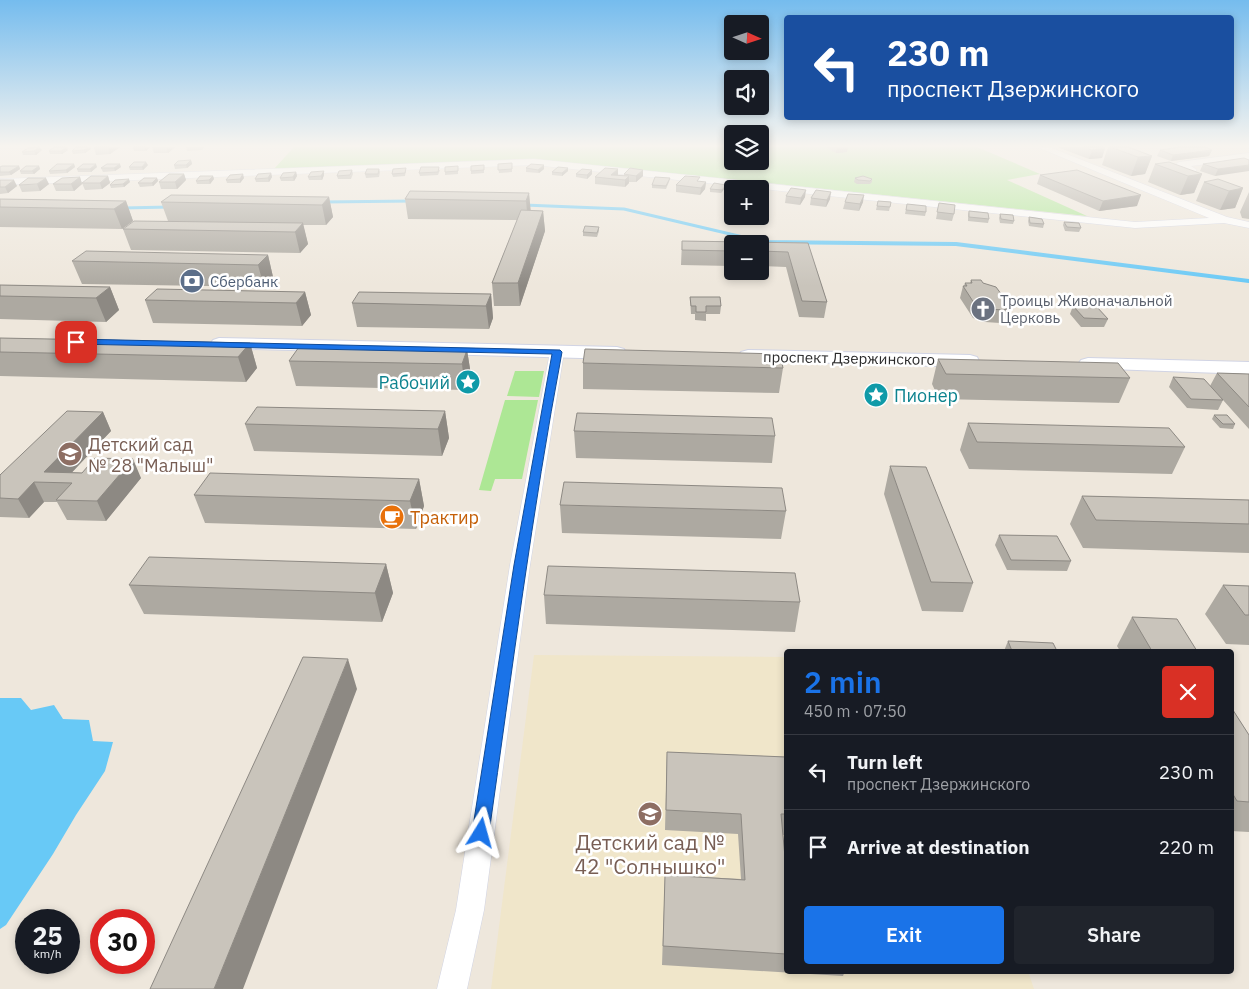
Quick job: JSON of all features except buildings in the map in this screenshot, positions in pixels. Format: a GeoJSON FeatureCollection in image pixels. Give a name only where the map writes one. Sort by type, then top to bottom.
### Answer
{"type":"FeatureCollection","features":[{"type":"Feature","properties":{"kind":"street"},"geometry":{"type":"LineString","coordinates":[[831,193],[1135,225],[1224,220],[1249,224]]}},
{"type":"Feature","properties":{"kind":"street"},"geometry":{"type":"LineString","coordinates":[[1157,193],[1224,220]]}},
{"type":"Feature","properties":{"kind":"street"},"geometry":{"type":"LineString","coordinates":[[206,344],[639,353]]}},
{"type":"Feature","properties":{"kind":"street"},"geometry":{"type":"LineString","coordinates":[[452,989],[470,910],[522,556],[557,352]]}},
{"type":"Feature","properties":{"kind":"street","name":"проспект Дзержинского"},"geometry":{"type":"LineString","coordinates":[[726,355],[983,362]]}},
{"type":"Feature","properties":{"kind":"street"},"geometry":{"type":"LineString","coordinates":[[1070,364],[1249,368]]}},
{"type":"Feature","properties":{"kind":"shaded area","name":"Детский сад № 42 \"Солнышко\""},"geometry":{"type":"Polygon","coordinates":[[[534,655],[784,657],[784,974],[1029,974],[1034,989],[491,989],[534,655]]]}},
{"type":"Feature","properties":{"kind":"green space"},"geometry":{"type":"Polygon","coordinates":[[[865,193],[1036,193],[1087,216],[865,193]]]}},
{"type":"Feature","properties":{"kind":"green space"},"geometry":{"type":"Polygon","coordinates":[[[515,371],[544,371],[539,397],[507,396],[515,371]]]}},
{"type":"Feature","properties":{"kind":"green space"},"geometry":{"type":"Polygon","coordinates":[[[505,400],[538,400],[522,479],[495,479],[491,491],[479,490],[505,400]]]}},
{"type":"Feature","properties":{"kind":"water"},"geometry":{"type":"Polygon","coordinates":[[[0,698],[21,698],[31,710],[54,705],[63,719],[89,720],[93,741],[113,742],[105,771],[6,925],[0,929],[0,698]]]}},
{"type":"Feature","properties":{"kind":"waterway"},"geometry":{"type":"LineString","coordinates":[[322,202],[413,201]]}},
{"type":"Feature","properties":{"kind":"waterway"},"geometry":{"type":"LineString","coordinates":[[524,205],[624,209],[734,235]]}},
{"type":"Feature","properties":{"kind":"waterway"},"geometry":{"type":"LineString","coordinates":[[122,208],[170,207]]}},
{"type":"Feature","properties":{"kind":"waterway"},"geometry":{"type":"LineString","coordinates":[[769,242],[956,244],[1249,281]]}},
{"type":"Feature","properties":{"kind":"place","name":"Сбербанк"},"geometry":{"type":"Point","coordinates":[192,281]}},
{"type":"Feature","properties":{"kind":"place","name":"Троицы Живоначальной Церковь"},"geometry":{"type":"Point","coordinates":[983,309]}},
{"type":"Feature","properties":{"kind":"place","name":"Рабочий"},"geometry":{"type":"Point","coordinates":[468,382]}},
{"type":"Feature","properties":{"kind":"place","name":"Пионер"},"geometry":{"type":"Point","coordinates":[876,395]}},
{"type":"Feature","properties":{"kind":"place","name":"Детский сад № 28 \"Малыш\""},"geometry":{"type":"Point","coordinates":[70,454]}},
{"type":"Feature","properties":{"kind":"place","name":"Трактир"},"geometry":{"type":"Point","coordinates":[392,517]}},
{"type":"Feature","properties":{"kind":"place","name":"Детский сад № 42 \"Солнышко\""},"geometry":{"type":"Point","coordinates":[650,814]}},
{"type":"Feature","properties":{"kind":"route"},"geometry":{"type":"LineString","coordinates":[[76,342],[343,346],[557,352],[520,565],[481,833]]}}]}
